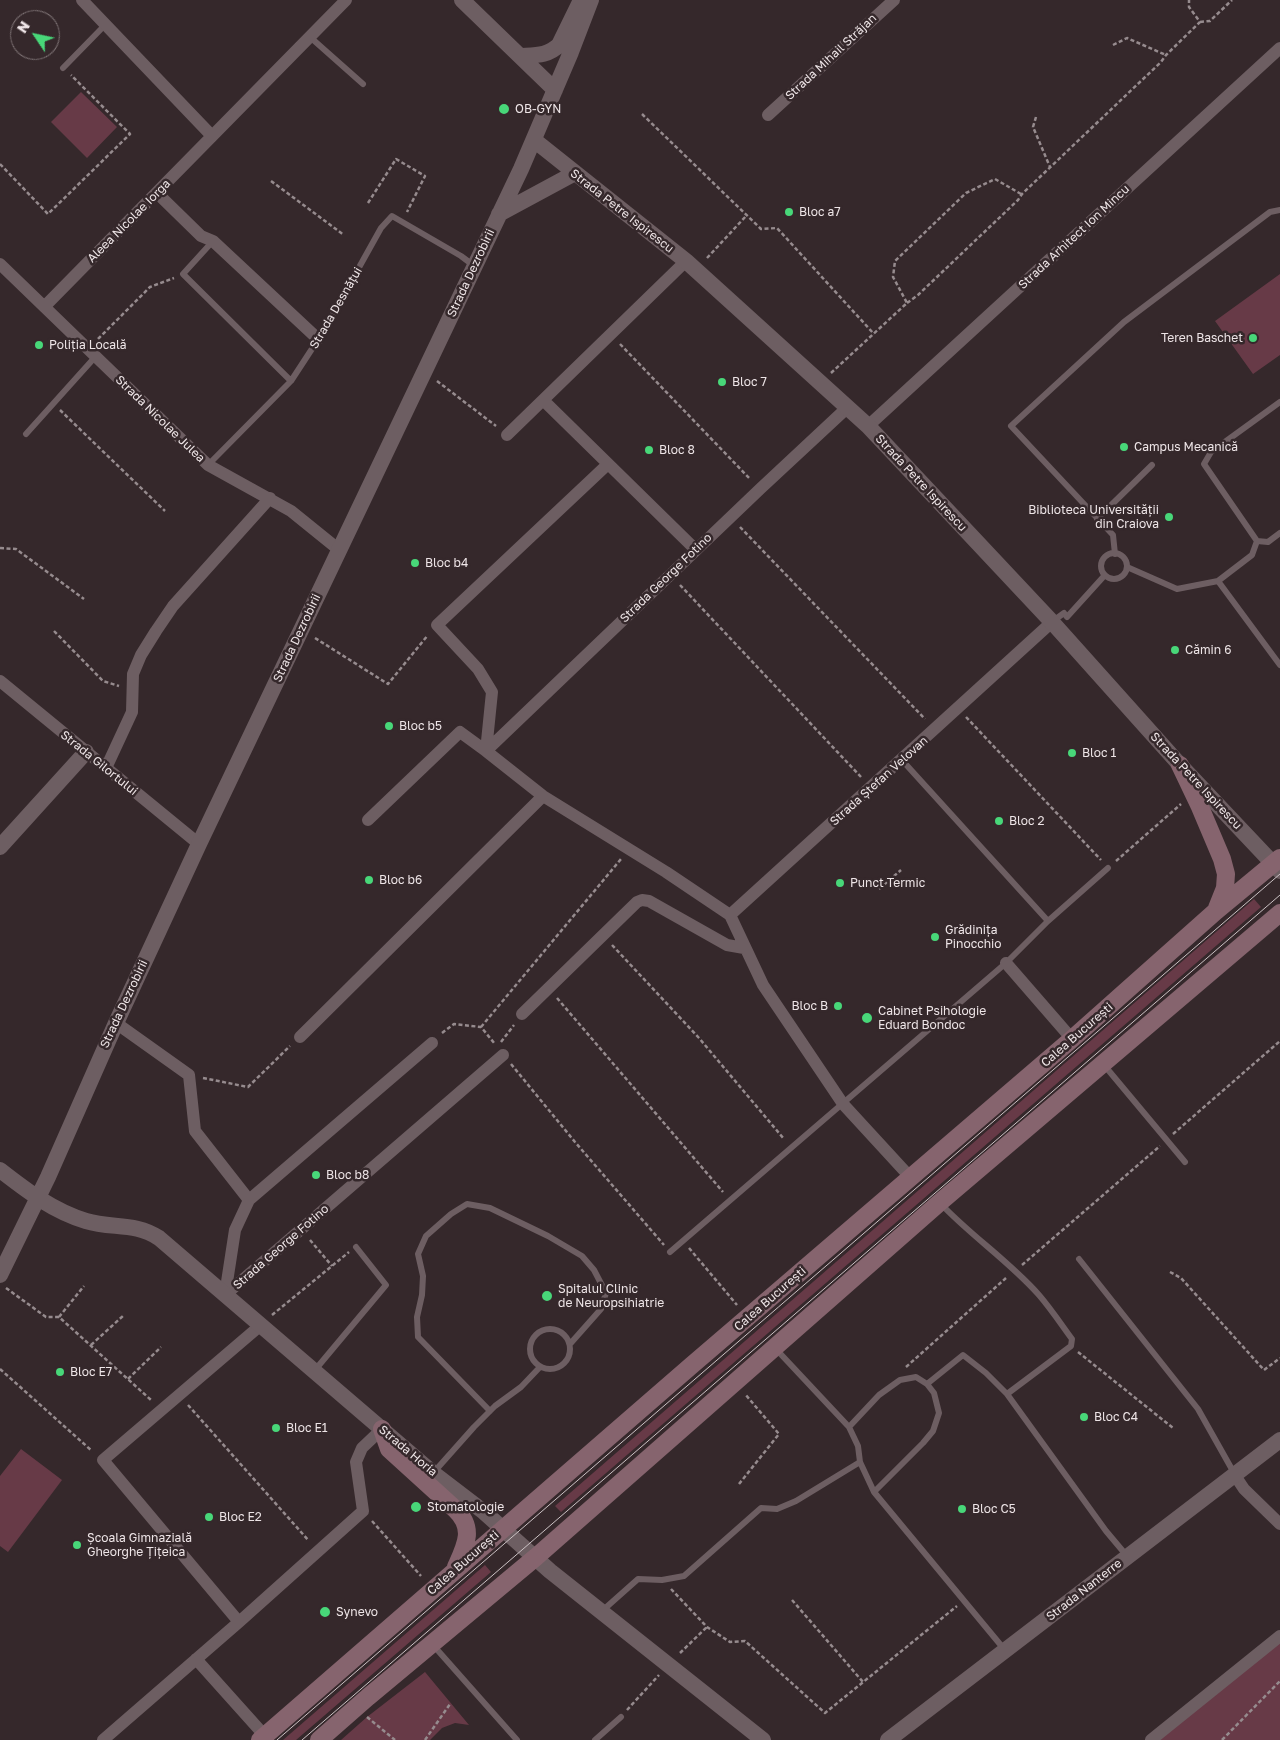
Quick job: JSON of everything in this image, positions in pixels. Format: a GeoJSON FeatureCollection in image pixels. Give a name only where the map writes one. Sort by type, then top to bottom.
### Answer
{"type":"FeatureCollection","features":[{"type":"Feature","properties":{"kind":"main road"},"geometry":{"type":"LineString","coordinates":[[1180,765],[1222,859],[1226,874],[1226,888],[1216,911]]}},
{"type":"Feature","properties":{"kind":"main road","name":"Calea București"},"geometry":{"type":"LineString","coordinates":[[263,1738],[1072,1039],[1216,911],[1278,864]]}},
{"type":"Feature","properties":{"kind":"main road"},"geometry":{"type":"LineString","coordinates":[[319,1740],[536,1557],[940,1203],[1280,913]]}},
{"type":"Feature","properties":{"kind":"main road"},"geometry":{"type":"LineString","coordinates":[[382,1429],[388,1448],[463,1518],[468,1534],[464,1549],[454,1571]]}},
{"type":"Feature","properties":{"kind":"street"},"geometry":{"type":"LineString","coordinates":[[82,0],[212,136]]}},
{"type":"Feature","properties":{"kind":"street","name":"Aleea Nicolae Iorga"},"geometry":{"type":"LineString","coordinates":[[45,306],[346,0]]}},
{"type":"Feature","properties":{"kind":"street"},"geometry":{"type":"LineString","coordinates":[[462,0],[555,90]]}},
{"type":"Feature","properties":{"kind":"street"},"geometry":{"type":"LineString","coordinates":[[520,56],[545,54],[554,50],[559,45],[581,0]]}},
{"type":"Feature","properties":{"kind":"street","name":"Strada Dezrobirii"},"geometry":{"type":"LineString","coordinates":[[0,1275],[38,1198],[199,844],[534,140],[591,0]]}},
{"type":"Feature","properties":{"kind":"street","name":"Strada Mihail Străjan"},"geometry":{"type":"LineString","coordinates":[[768,115],[894,0]]}},
{"type":"Feature","properties":{"kind":"street","name":"Strada Arhitect Ion Mincu"},"geometry":{"type":"LineString","coordinates":[[868,426],[1280,48]]}},
{"type":"Feature","properties":{"kind":"street","name":"Strada Petre Ispirescu"},"geometry":{"type":"LineString","coordinates":[[534,140],[690,266],[868,426],[1052,622],[1180,765],[1278,864]]}},
{"type":"Feature","properties":{"kind":"street"},"geometry":{"type":"LineString","coordinates":[[499,214],[575,173]]}},
{"type":"Feature","properties":{"kind":"street"},"geometry":{"type":"LineString","coordinates":[[157,193],[201,236],[213,241],[318,339]]}},
{"type":"Feature","properties":{"kind":"street","name":"Strada Nicolae Julea"},"geometry":{"type":"LineString","coordinates":[[0,264],[208,465],[291,511],[338,549]]}},
{"type":"Feature","properties":{"kind":"street"},"geometry":{"type":"LineString","coordinates":[[507,435],[611,334],[690,266]]}},
{"type":"Feature","properties":{"kind":"street"},"geometry":{"type":"LineString","coordinates":[[543,400],[696,550]]}},
{"type":"Feature","properties":{"kind":"street","name":"Strada George Fotino"},"geometry":{"type":"LineString","coordinates":[[486,751],[670,574],[848,407]]}},
{"type":"Feature","properties":{"kind":"street"},"geometry":{"type":"LineString","coordinates":[[486,751],[492,692],[478,669],[437,625],[608,464]]}},
{"type":"Feature","properties":{"kind":"street"},"geometry":{"type":"LineString","coordinates":[[106,768],[132,712],[132,674],[141,655],[174,606],[270,498]]}},
{"type":"Feature","properties":{"kind":"street","name":"Strada Ștefan Velovan"},"geometry":{"type":"LineString","coordinates":[[730,915],[1052,622]]}},
{"type":"Feature","properties":{"kind":"street","name":"Strada Gilortului"},"geometry":{"type":"LineString","coordinates":[[0,681],[199,844]]}},
{"type":"Feature","properties":{"kind":"street"},"geometry":{"type":"LineString","coordinates":[[368,820],[460,732],[544,796],[730,915],[762,986],[843,1104],[911,1178]]}},
{"type":"Feature","properties":{"kind":"street"},"geometry":{"type":"LineString","coordinates":[[0,847],[86,752]]}},
{"type":"Feature","properties":{"kind":"street"},"geometry":{"type":"LineString","coordinates":[[300,1036],[544,796]]}},
{"type":"Feature","properties":{"kind":"street"},"geometry":{"type":"LineString","coordinates":[[522,1014],[603,934],[637,902],[642,900],[649,901],[727,945],[744,948]]}},
{"type":"Feature","properties":{"kind":"street"},"geometry":{"type":"LineString","coordinates":[[1006,963],[1072,1039]]}},
{"type":"Feature","properties":{"kind":"street"},"geometry":{"type":"LineString","coordinates":[[116,1023],[190,1076],[195,1131],[249,1200]]}},
{"type":"Feature","properties":{"kind":"street","name":"Strada George Fotino"},"geometry":{"type":"LineString","coordinates":[[226,1295],[235,1230],[249,1200],[432,1042]]}},
{"type":"Feature","properties":{"kind":"street","name":"Strada George Fotino"},"geometry":{"type":"LineString","coordinates":[[226,1295],[503,1055]]}},
{"type":"Feature","properties":{"kind":"street","name":"Strada Horia"},"geometry":{"type":"LineString","coordinates":[[0,1170],[38,1198],[66,1214],[87,1221],[150,1231],[433,1473],[484,1512],[550,1571],[763,1740]]}},
{"type":"Feature","properties":{"kind":"street"},"geometry":{"type":"LineString","coordinates":[[239,1622],[103,1460],[260,1325]]}},
{"type":"Feature","properties":{"kind":"street"},"geometry":{"type":"LineString","coordinates":[[103,1740],[363,1512],[356,1462],[362,1448],[382,1429]]}},
{"type":"Feature","properties":{"kind":"street","name":"Strada Nanterre"},"geometry":{"type":"LineString","coordinates":[[888,1740],[1280,1440]]}},
{"type":"Feature","properties":{"kind":"street"},"geometry":{"type":"LineString","coordinates":[[1234,1474],[1244,1489],[1280,1524]]}},
{"type":"Feature","properties":{"kind":"street"},"geometry":{"type":"LineString","coordinates":[[1151,1740],[1280,1636]]}},
{"type":"Feature","properties":{"kind":"street"},"geometry":{"type":"LineString","coordinates":[[196,1659],[263,1738]]}},
{"type":"Feature","properties":{"kind":"lane"},"geometry":{"type":"LineString","coordinates":[[63,68],[105,25]]}},
{"type":"Feature","properties":{"kind":"lane"},"geometry":{"type":"LineString","coordinates":[[310,37],[363,84]]}},
{"type":"Feature","properties":{"kind":"lane"},"geometry":{"type":"LineString","coordinates":[[1115,554],[1113,535],[1011,426],[1124,322],[1270,212],[1280,210]]}},
{"type":"Feature","properties":{"kind":"lane","name":"Strada Desnățui"},"geometry":{"type":"LineString","coordinates":[[208,465],[291,382],[318,339],[381,228],[392,216],[402,221]]}},
{"type":"Feature","properties":{"kind":"lane"},"geometry":{"type":"LineString","coordinates":[[402,221],[461,256],[474,266]]}},
{"type":"Feature","properties":{"kind":"lane"},"geometry":{"type":"LineString","coordinates":[[213,241],[183,274],[291,382]]}},
{"type":"Feature","properties":{"kind":"lane"},"geometry":{"type":"LineString","coordinates":[[26,434],[54,404],[92,352]]}},
{"type":"Feature","properties":{"kind":"lane"},"geometry":{"type":"LineString","coordinates":[[1257,541],[1204,464],[1211,452],[1280,402]]}},
{"type":"Feature","properties":{"kind":"lane"},"geometry":{"type":"LineString","coordinates":[[1097,519],[1152,465]]}},
{"type":"Feature","properties":{"kind":"lane"},"geometry":{"type":"LineString","coordinates":[[1257,541],[1268,542],[1280,534]]}},
{"type":"Feature","properties":{"kind":"lane"},"geometry":{"type":"LineString","coordinates":[[1127,567],[1177,589],[1218,581],[1252,555],[1257,541]]}},
{"type":"Feature","properties":{"kind":"lane"},"geometry":{"type":"LineString","coordinates":[[1110,554],[1124,558],[1127,567],[1126,572],[1114,579],[1105,575],[1102,571],[1103,561],[1110,554]]}},
{"type":"Feature","properties":{"kind":"lane"},"geometry":{"type":"LineString","coordinates":[[1052,622],[1064,613],[1067,617],[1105,575]]}},
{"type":"Feature","properties":{"kind":"lane"},"geometry":{"type":"LineString","coordinates":[[1218,581],[1280,665]]}},
{"type":"Feature","properties":{"kind":"lane"},"geometry":{"type":"LineString","coordinates":[[901,759],[1048,921]]}},
{"type":"Feature","properties":{"kind":"lane"},"geometry":{"type":"LineString","coordinates":[[670,1252],[1006,963],[1048,921],[1108,868]]}},
{"type":"Feature","properties":{"kind":"lane"},"geometry":{"type":"LineString","coordinates":[[1103,1064],[1185,1162]]}},
{"type":"Feature","properties":{"kind":"lane"},"geometry":{"type":"LineString","coordinates":[[940,1203],[955,1220],[1015,1271],[1039,1295],[1072,1339],[1071,1346],[1007,1394]]}},
{"type":"Feature","properties":{"kind":"lane"},"geometry":{"type":"LineString","coordinates":[[490,1411],[418,1337],[417,1317],[422,1295],[423,1276],[418,1254],[426,1236],[451,1214],[467,1204],[490,1208],[548,1236],[582,1256],[594,1270],[606,1293],[601,1309],[570,1344]]}},
{"type":"Feature","properties":{"kind":"lane"},"geometry":{"type":"LineString","coordinates":[[314,1371],[386,1285],[356,1247]]}},
{"type":"Feature","properties":{"kind":"lane"},"geometry":{"type":"LineString","coordinates":[[1079,1259],[1198,1410],[1234,1474]]}},
{"type":"Feature","properties":{"kind":"lane"},"geometry":{"type":"LineString","coordinates":[[551,1329],[557,1330],[568,1338],[570,1344],[571,1352],[565,1364],[553,1370],[540,1367],[532,1357],[530,1350],[531,1344],[538,1333],[551,1329]]}},
{"type":"Feature","properties":{"kind":"lane"},"geometry":{"type":"LineString","coordinates":[[774,1347],[849,1427],[858,1446],[860,1462],[874,1492],[1005,1650]]}},
{"type":"Feature","properties":{"kind":"lane"},"geometry":{"type":"LineString","coordinates":[[927,1384],[963,1355],[986,1373],[1007,1394],[1127,1557]]}},
{"type":"Feature","properties":{"kind":"lane"},"geometry":{"type":"LineString","coordinates":[[433,1473],[490,1411],[521,1387],[540,1367]]}},
{"type":"Feature","properties":{"kind":"lane"},"geometry":{"type":"LineString","coordinates":[[849,1427],[879,1395],[900,1380],[916,1378],[927,1384],[934,1393],[939,1413],[933,1431],[874,1492]]}},
{"type":"Feature","properties":{"kind":"lane"},"geometry":{"type":"LineString","coordinates":[[602,1612],[638,1579],[662,1580],[684,1576],[761,1508],[777,1509],[796,1501],[860,1462]]}},
{"type":"Feature","properties":{"kind":"lane"},"geometry":{"type":"LineString","coordinates":[[432,1644],[518,1740]]}},
{"type":"Feature","properties":{"kind":"lane"},"geometry":{"type":"LineString","coordinates":[[595,1740],[621,1717]]}},
{"type":"Feature","properties":{"kind":"path"},"geometry":{"type":"LineString","coordinates":[[1189,0],[1189,7],[1200,22]]}},
{"type":"Feature","properties":{"kind":"path"},"geometry":{"type":"LineString","coordinates":[[821,383],[932,282],[1161,62],[1200,22],[1210,21],[1232,0]]}},
{"type":"Feature","properties":{"kind":"path"},"geometry":{"type":"LineString","coordinates":[[1113,45],[1127,38],[1166,55]]}},
{"type":"Feature","properties":{"kind":"path"},"geometry":{"type":"LineString","coordinates":[[0,164],[48,214],[130,134],[63,68]]}},
{"type":"Feature","properties":{"kind":"path"},"geometry":{"type":"LineString","coordinates":[[642,114],[761,229],[777,228],[874,334]]}},
{"type":"Feature","properties":{"kind":"path"},"geometry":{"type":"LineString","coordinates":[[1036,117],[1033,127],[1050,167]]}},
{"type":"Feature","properties":{"kind":"path"},"geometry":{"type":"LineString","coordinates":[[368,203],[396,159],[426,176],[402,221]]}},
{"type":"Feature","properties":{"kind":"path"},"geometry":{"type":"LineString","coordinates":[[907,303],[893,277],[895,261],[966,193],[995,179],[1022,194]]}},
{"type":"Feature","properties":{"kind":"path"},"geometry":{"type":"LineString","coordinates":[[271,181],[344,235]]}},
{"type":"Feature","properties":{"kind":"path"},"geometry":{"type":"LineString","coordinates":[[690,266],[746,215]]}},
{"type":"Feature","properties":{"kind":"path"},"geometry":{"type":"LineString","coordinates":[[92,352],[150,287],[183,274]]}},
{"type":"Feature","properties":{"kind":"path"},"geometry":{"type":"LineString","coordinates":[[611,334],[760,489]]}},
{"type":"Feature","properties":{"kind":"path"},"geometry":{"type":"LineString","coordinates":[[425,372],[507,435]]}},
{"type":"Feature","properties":{"kind":"path"},"geometry":{"type":"LineString","coordinates":[[54,404],[165,511]]}},
{"type":"Feature","properties":{"kind":"path"},"geometry":{"type":"LineString","coordinates":[[730,517],[935,729]]}},
{"type":"Feature","properties":{"kind":"path"},"geometry":{"type":"LineString","coordinates":[[0,548],[16,549],[84,598]]}},
{"type":"Feature","properties":{"kind":"path"},"geometry":{"type":"LineString","coordinates":[[670,574],[870,787]]}},
{"type":"Feature","properties":{"kind":"path"},"geometry":{"type":"LineString","coordinates":[[301,630],[388,684],[437,625]]}},
{"type":"Feature","properties":{"kind":"path"},"geometry":{"type":"LineString","coordinates":[[54,631],[104,682],[132,690]]}},
{"type":"Feature","properties":{"kind":"path"},"geometry":{"type":"LineString","coordinates":[[958,708],[1108,868],[1194,793]]}},
{"type":"Feature","properties":{"kind":"path"},"geometry":{"type":"LineString","coordinates":[[481,1027],[629,849]]}},
{"type":"Feature","properties":{"kind":"path"},"geometry":{"type":"LineString","coordinates":[[879,889],[901,870]]}},
{"type":"Feature","properties":{"kind":"path"},"geometry":{"type":"LineString","coordinates":[[603,934],[699,1038],[792,1148]]}},
{"type":"Feature","properties":{"kind":"path"},"geometry":{"type":"LineString","coordinates":[[548,988],[730,1200]]}},
{"type":"Feature","properties":{"kind":"path"},"geometry":{"type":"LineString","coordinates":[[432,1042],[454,1024],[481,1027],[497,1048],[522,1014]]}},
{"type":"Feature","properties":{"kind":"path"},"geometry":{"type":"LineString","coordinates":[[190,1076],[248,1087],[300,1036]]}},
{"type":"Feature","properties":{"kind":"path"},"geometry":{"type":"LineString","coordinates":[[904,1369],[1280,1042]]}},
{"type":"Feature","properties":{"kind":"path"},"geometry":{"type":"LineString","coordinates":[[503,1055],[670,1252]]}},
{"type":"Feature","properties":{"kind":"path"},"geometry":{"type":"LineString","coordinates":[[301,1230],[332,1266]]}},
{"type":"Feature","properties":{"kind":"path"},"geometry":{"type":"LineString","coordinates":[[683,1241],[748,1318]]}},
{"type":"Feature","properties":{"kind":"path"},"geometry":{"type":"LineString","coordinates":[[260,1325],[356,1247]]}},
{"type":"Feature","properties":{"kind":"path"},"geometry":{"type":"LineString","coordinates":[[1170,1272],[1181,1278],[1264,1370],[1280,1358]]}},
{"type":"Feature","properties":{"kind":"path"},"geometry":{"type":"LineString","coordinates":[[0,1283],[46,1318],[60,1317],[162,1409]]}},
{"type":"Feature","properties":{"kind":"path"},"geometry":{"type":"LineString","coordinates":[[60,1317],[84,1286]]}},
{"type":"Feature","properties":{"kind":"path"},"geometry":{"type":"LineString","coordinates":[[91,1345],[124,1315]]}},
{"type":"Feature","properties":{"kind":"path"},"geometry":{"type":"LineString","coordinates":[[1071,1346],[1173,1428]]}},
{"type":"Feature","properties":{"kind":"path"},"geometry":{"type":"LineString","coordinates":[[128,1379],[161,1347]]}},
{"type":"Feature","properties":{"kind":"path"},"geometry":{"type":"LineString","coordinates":[[0,1369],[103,1460]]}},
{"type":"Feature","properties":{"kind":"path"},"geometry":{"type":"LineString","coordinates":[[739,1484],[779,1434],[743,1392]]}},
{"type":"Feature","properties":{"kind":"path"},"geometry":{"type":"LineString","coordinates":[[179,1395],[318,1551]]}},
{"type":"Feature","properties":{"kind":"path"},"geometry":{"type":"LineString","coordinates":[[363,1512],[421,1576]]}},
{"type":"Feature","properties":{"kind":"path"},"geometry":{"type":"LineString","coordinates":[[662,1580],[707,1627],[730,1642],[745,1641],[825,1713],[964,1600]]}},
{"type":"Feature","properties":{"kind":"path"},"geometry":{"type":"LineString","coordinates":[[792,1600],[864,1682]]}},
{"type":"Feature","properties":{"kind":"path"},"geometry":{"type":"LineString","coordinates":[[621,1717],[668,1664],[707,1627]]}},
{"type":"Feature","properties":{"kind":"path"},"geometry":{"type":"LineString","coordinates":[[1222,1740],[1280,1681]]}},
{"type":"Feature","properties":{"kind":"path"},"geometry":{"type":"LineString","coordinates":[[425,1740],[450,1704]]}},
{"type":"Feature","properties":{"kind":"path"},"geometry":{"type":"LineString","coordinates":[[367,1717],[395,1740]]}},
{"type":"Feature","properties":{"kind":"shaded area"},"geometry":{"type":"Polygon","coordinates":[[[81,92],[117,127],[87,158],[51,122],[81,92]]]}},
{"type":"Feature","properties":{"kind":"shaded area","name":"Teren Baschet"},"geometry":{"type":"Polygon","coordinates":[[[1280,274],[1280,355],[1253,374],[1215,321],[1280,274]]]}},
{"type":"Feature","properties":{"kind":"shaded area"},"geometry":{"type":"Polygon","coordinates":[[[1254,899],[1261,907],[561,1512],[555,1506],[1254,899]]]}},
{"type":"Feature","properties":{"kind":"shaded area"},"geometry":{"type":"Polygon","coordinates":[[[21,1449],[62,1480],[8,1552],[0,1546],[0,1476],[21,1449]]]}},
{"type":"Feature","properties":{"kind":"shaded area"},"geometry":{"type":"Polygon","coordinates":[[[485,1565],[491,1572],[296,1740],[283,1740],[485,1565]]]}},
{"type":"Feature","properties":{"kind":"shaded area"},"geometry":{"type":"Polygon","coordinates":[[[1280,1636],[1280,1740],[1151,1740],[1280,1636]]]}},
{"type":"Feature","properties":{"kind":"shaded area"},"geometry":{"type":"Polygon","coordinates":[[[425,1672],[469,1725],[455,1723],[442,1728],[430,1740],[341,1740],[367,1717],[425,1672]]]}},
{"type":"Feature","properties":{"kind":"tram line"},"geometry":{"type":"LineString","coordinates":[[277,1740],[1280,874]]}},
{"type":"Feature","properties":{"kind":"tram line"},"geometry":{"type":"LineString","coordinates":[[302,1740],[1280,895]]}},
{"type":"Feature","properties":{"kind":"place","name":"OB-GYN"},"geometry":{"type":"Point","coordinates":[504,109]}},
{"type":"Feature","properties":{"kind":"place","name":"Bloc a7"},"geometry":{"type":"Point","coordinates":[789,212]}},
{"type":"Feature","properties":{"kind":"place","name":"Teren Baschet"},"geometry":{"type":"Point","coordinates":[1253,338]}},
{"type":"Feature","properties":{"kind":"place","name":"Poliția Locală"},"geometry":{"type":"Point","coordinates":[39,345]}},
{"type":"Feature","properties":{"kind":"place","name":"Bloc 7"},"geometry":{"type":"Point","coordinates":[722,382]}},
{"type":"Feature","properties":{"kind":"place","name":"Campus Mecanică"},"geometry":{"type":"Point","coordinates":[1124,447]}},
{"type":"Feature","properties":{"kind":"place","name":"Bloc 8"},"geometry":{"type":"Point","coordinates":[649,450]}},
{"type":"Feature","properties":{"kind":"place","name":"Biblioteca Universității din Craiova"},"geometry":{"type":"Point","coordinates":[1169,517]}},
{"type":"Feature","properties":{"kind":"place","name":"Bloc b4"},"geometry":{"type":"Point","coordinates":[415,563]}},
{"type":"Feature","properties":{"kind":"place","name":"Cămin 6"},"geometry":{"type":"Point","coordinates":[1175,650]}},
{"type":"Feature","properties":{"kind":"place","name":"Bloc b5"},"geometry":{"type":"Point","coordinates":[389,726]}},
{"type":"Feature","properties":{"kind":"place","name":"Bloc 1"},"geometry":{"type":"Point","coordinates":[1072,753]}},
{"type":"Feature","properties":{"kind":"place","name":"Bloc 2"},"geometry":{"type":"Point","coordinates":[999,821]}},
{"type":"Feature","properties":{"kind":"place","name":"Bloc b6"},"geometry":{"type":"Point","coordinates":[369,880]}},
{"type":"Feature","properties":{"kind":"place","name":"Punct Termic"},"geometry":{"type":"Point","coordinates":[840,883]}},
{"type":"Feature","properties":{"kind":"place","name":"Grădinița Pinocchio"},"geometry":{"type":"Point","coordinates":[935,937]}},
{"type":"Feature","properties":{"kind":"place","name":"Bloc B"},"geometry":{"type":"Point","coordinates":[838,1006]}},
{"type":"Feature","properties":{"kind":"place","name":"Cabinet Psihologie Eduard Bondoc"},"geometry":{"type":"Point","coordinates":[867,1018]}},
{"type":"Feature","properties":{"kind":"place","name":"Bloc b8"},"geometry":{"type":"Point","coordinates":[316,1175]}},
{"type":"Feature","properties":{"kind":"place","name":"Spitalul Clinic de Neuropsihiatrie"},"geometry":{"type":"Point","coordinates":[547,1296]}},
{"type":"Feature","properties":{"kind":"place","name":"Bloc E7"},"geometry":{"type":"Point","coordinates":[60,1372]}},
{"type":"Feature","properties":{"kind":"place","name":"Bloc C4"},"geometry":{"type":"Point","coordinates":[1084,1417]}},
{"type":"Feature","properties":{"kind":"place","name":"Bloc E1"},"geometry":{"type":"Point","coordinates":[276,1428]}},
{"type":"Feature","properties":{"kind":"place","name":"Stomatologie"},"geometry":{"type":"Point","coordinates":[416,1507]}},
{"type":"Feature","properties":{"kind":"place","name":"Bloc C5"},"geometry":{"type":"Point","coordinates":[962,1509]}},
{"type":"Feature","properties":{"kind":"place","name":"Bloc E2"},"geometry":{"type":"Point","coordinates":[209,1517]}},
{"type":"Feature","properties":{"kind":"place","name":"Școala Gimnazială Gheorghe Țițeica"},"geometry":{"type":"Point","coordinates":[77,1545]}},
{"type":"Feature","properties":{"kind":"place","name":"Synevo"},"geometry":{"type":"Point","coordinates":[325,1612]}}]}
